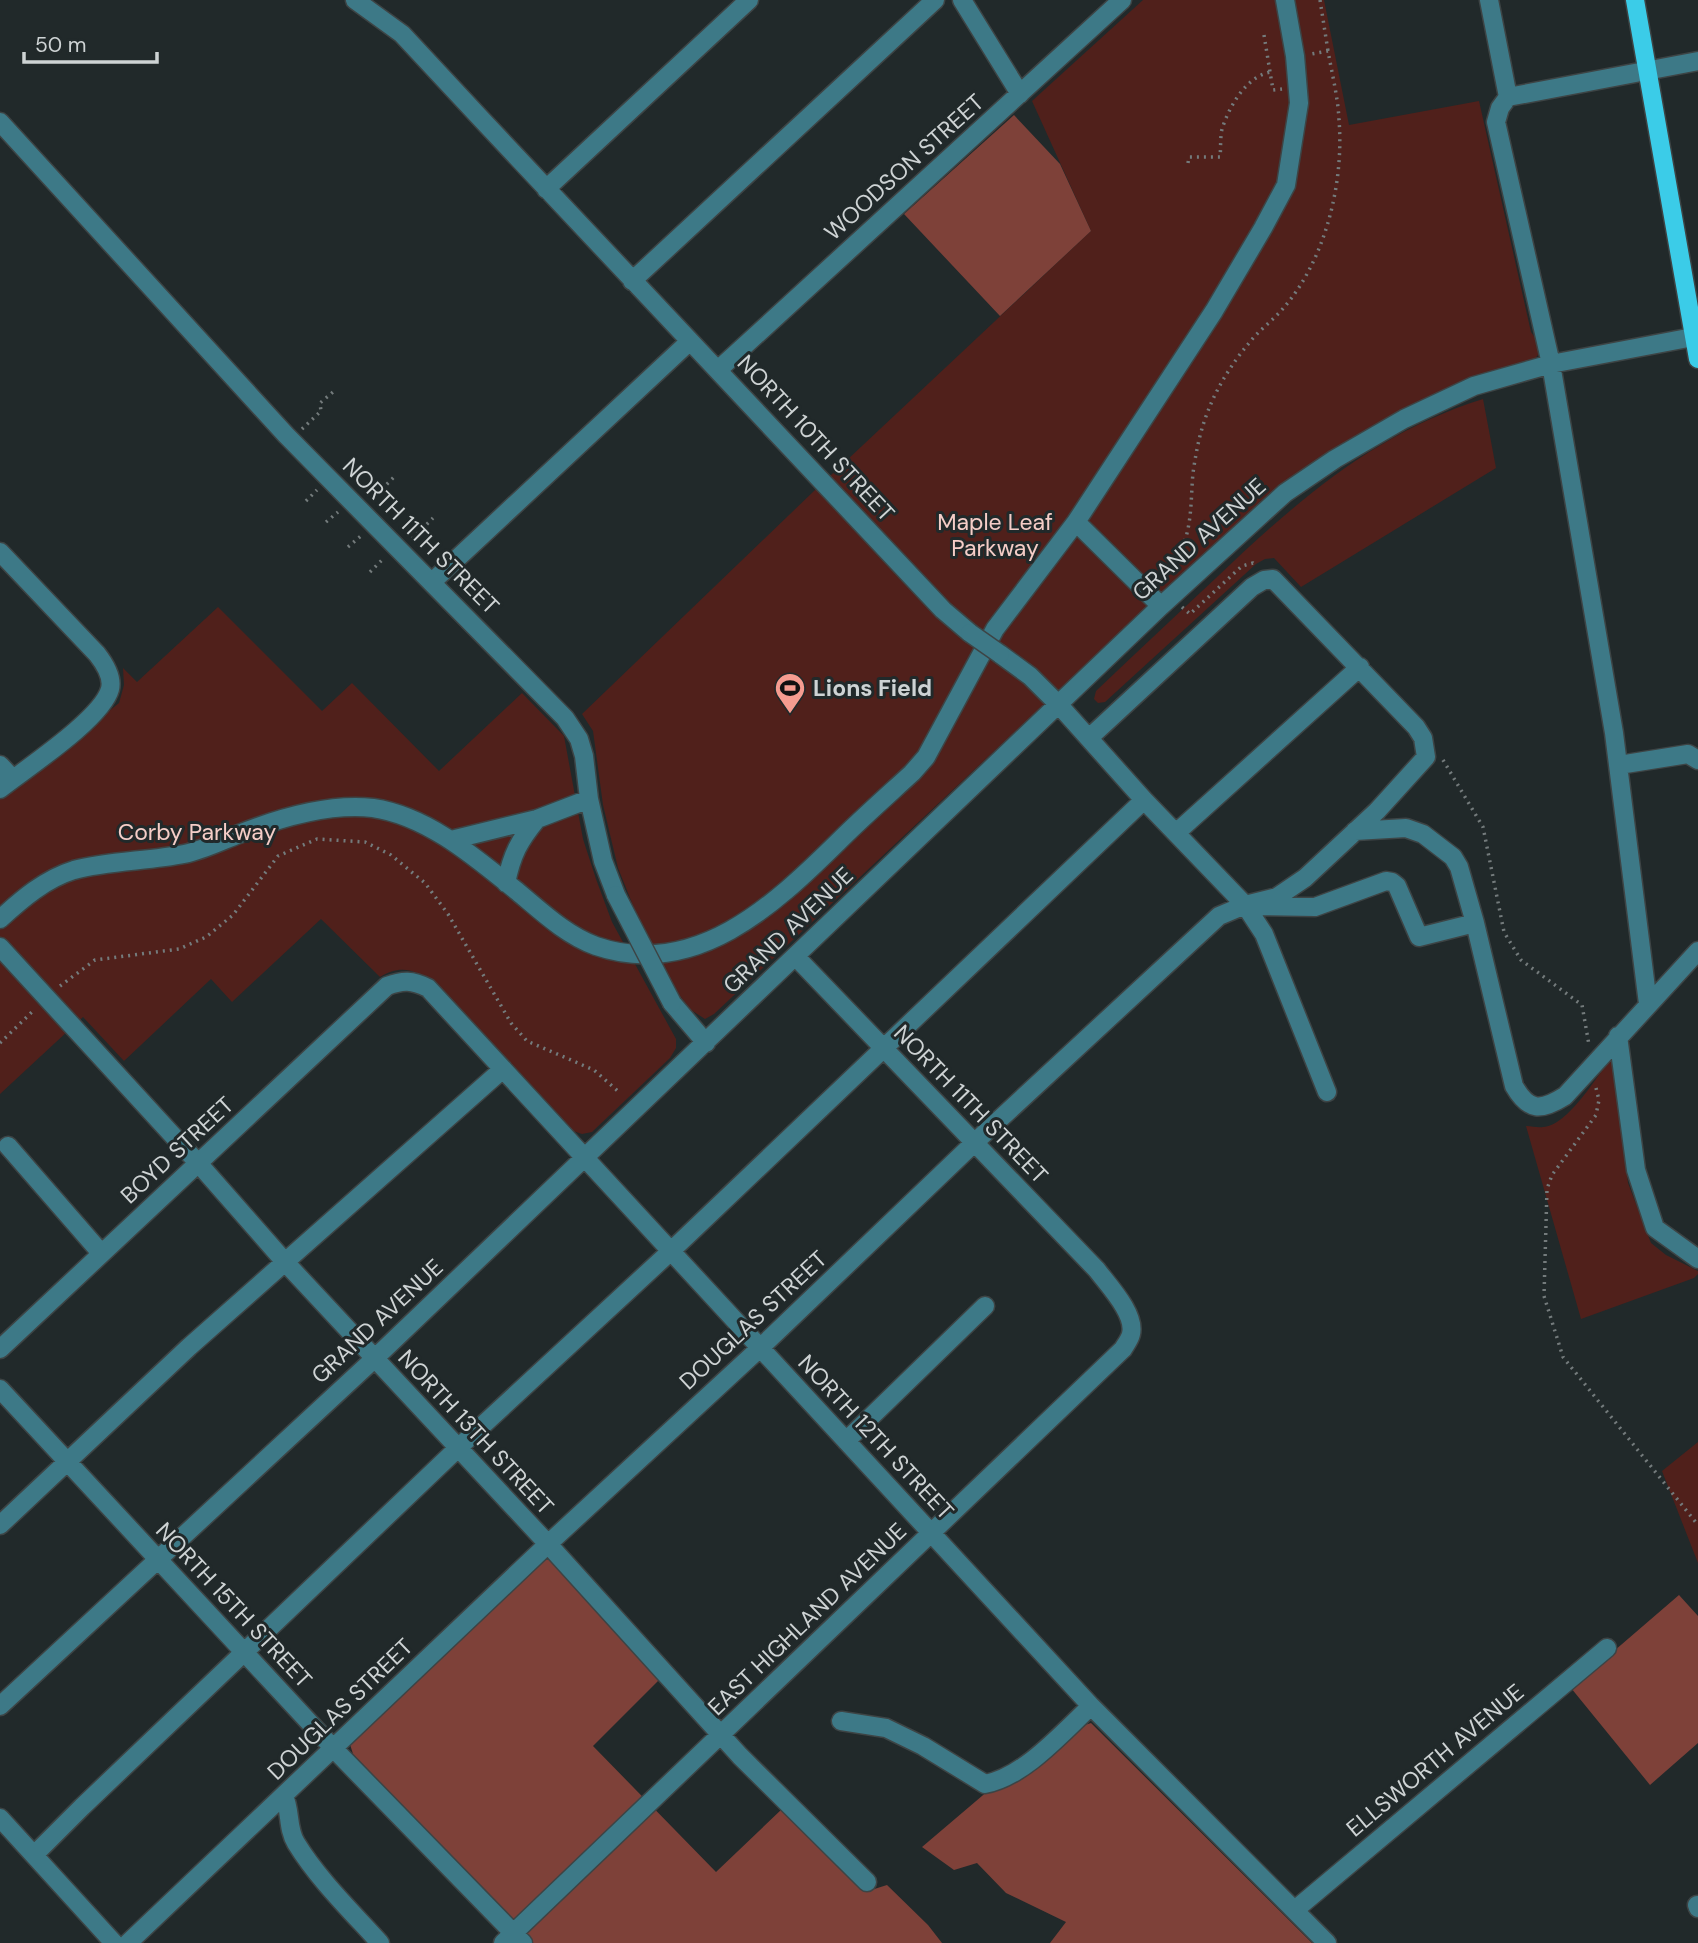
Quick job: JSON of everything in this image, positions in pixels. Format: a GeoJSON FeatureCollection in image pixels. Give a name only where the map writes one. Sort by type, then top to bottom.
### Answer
{"type":"FeatureCollection","features":[{"type":"Feature","properties":{"kind":"main road"},"geometry":{"type":"LineString","coordinates":[[1634,0],[1698,359]]}},
{"type":"Feature","properties":{"kind":"street","name":"NORTH 10TH STREET"},"geometry":{"type":"LineString","coordinates":[[355,0],[377,6],[943,610],[1030,676],[1245,905],[1264,934],[1327,1092]]}},
{"type":"Feature","properties":{"kind":"street"},"geometry":{"type":"LineString","coordinates":[[546,189],[748,0]]}},
{"type":"Feature","properties":{"kind":"street"},"geometry":{"type":"LineString","coordinates":[[632,281],[935,0]]}},
{"type":"Feature","properties":{"kind":"street"},"geometry":{"type":"LineString","coordinates":[[962,0],[1020,94]]}},
{"type":"Feature","properties":{"kind":"street","name":"WOODSON STREET"},"geometry":{"type":"LineString","coordinates":[[718,370],[1122,0]]}},
{"type":"Feature","properties":{"kind":"street"},"geometry":{"type":"LineString","coordinates":[[0,919],[38,887],[74,870],[187,854],[252,829],[337,808],[371,808],[399,813],[451,840],[570,933],[595,945],[640,955],[675,951],[711,941],[753,918],[787,892],[912,773],[936,742],[995,629],[1076,522],[1214,311],[1263,229],[1286,186],[1299,103],[1295,56],[1284,0]]}},
{"type":"Feature","properties":{"kind":"street"},"geometry":{"type":"LineString","coordinates":[[1489,0],[1508,97]]}},
{"type":"Feature","properties":{"kind":"street"},"geometry":{"type":"LineString","coordinates":[[1648,1004],[1619,765],[1551,364],[1496,122],[1500,108],[1508,97],[1698,61]]}},
{"type":"Feature","properties":{"kind":"street","name":"NORTH 11TH STREET"},"geometry":{"type":"LineString","coordinates":[[0,122],[291,440],[565,718],[579,739],[584,756],[589,799],[603,861],[616,895],[672,1003],[706,1042]]}},
{"type":"Feature","properties":{"kind":"street","name":"GRAND AVENUE"},"geometry":{"type":"LineString","coordinates":[[0,1706],[374,1359],[1161,606],[1285,494],[1335,459],[1404,419],[1474,386],[1551,364],[1696,336]]}},
{"type":"Feature","properties":{"kind":"street"},"geometry":{"type":"LineString","coordinates":[[432,582],[689,342]]}},
{"type":"Feature","properties":{"kind":"street"},"geometry":{"type":"LineString","coordinates":[[1076,522],[1161,606]]}},
{"type":"Feature","properties":{"kind":"street"},"geometry":{"type":"LineString","coordinates":[[0,552],[97,654],[107,667],[110,689],[95,713],[6,784],[0,765]]}},
{"type":"Feature","properties":{"kind":"street"},"geometry":{"type":"LineString","coordinates":[[1089,738],[1252,587],[1265,580],[1273,579],[1360,667],[1176,833]]}},
{"type":"Feature","properties":{"kind":"street","name":"DOUGLAS STREET"},"geometry":{"type":"LineString","coordinates":[[128,1943],[548,1544],[1219,916],[1245,905],[1277,897],[1304,878],[1355,831],[1426,757],[1423,738],[1416,727],[1360,667]]}},
{"type":"Feature","properties":{"kind":"street"},"geometry":{"type":"LineString","coordinates":[[1619,765],[1688,754],[1698,760]]}},
{"type":"Feature","properties":{"kind":"street"},"geometry":{"type":"LineString","coordinates":[[451,840],[537,819],[589,799]]}},
{"type":"Feature","properties":{"kind":"street"},"geometry":{"type":"LineString","coordinates":[[34,1855],[458,1448],[671,1251],[1144,800]]}},
{"type":"Feature","properties":{"kind":"street"},"geometry":{"type":"LineString","coordinates":[[506,883],[511,859],[520,839],[537,819]]}},
{"type":"Feature","properties":{"kind":"street"},"geometry":{"type":"LineString","coordinates":[[1355,831],[1406,828],[1423,834],[1453,857],[1459,867],[1475,923],[1514,1086],[1522,1100],[1534,1107],[1551,1105],[1565,1096],[1698,951]]}},
{"type":"Feature","properties":{"kind":"street"},"geometry":{"type":"LineString","coordinates":[[1245,905],[1272,908],[1315,907],[1386,881],[1397,886],[1419,937],[1475,923]]}},
{"type":"Feature","properties":{"kind":"street","name":"NORTH 13TH STREET"},"geometry":{"type":"LineString","coordinates":[[0,947],[200,1164],[285,1262],[548,1544],[721,1735],[867,1882]]}},
{"type":"Feature","properties":{"kind":"street","name":"NORTH 11TH STREET"},"geometry":{"type":"LineString","coordinates":[[795,956],[1097,1270],[1110,1288]]}},
{"type":"Feature","properties":{"kind":"street","name":"NORTH 12TH STREET"},"geometry":{"type":"LineString","coordinates":[[387,986],[402,980],[415,981],[428,988],[1091,1706],[1327,1943]]}},
{"type":"Feature","properties":{"kind":"street","name":"BOYD STREET"},"geometry":{"type":"LineString","coordinates":[[0,1349],[387,986]]}},
{"type":"Feature","properties":{"kind":"street"},"geometry":{"type":"LineString","coordinates":[[1618,1036],[1636,1170],[1655,1228],[1698,1259]]}},
{"type":"Feature","properties":{"kind":"street"},"geometry":{"type":"LineString","coordinates":[[0,1525],[189,1347],[503,1069]]}},
{"type":"Feature","properties":{"kind":"street"},"geometry":{"type":"LineString","coordinates":[[8,1146],[101,1253]]}},
{"type":"Feature","properties":{"kind":"street","name":"EAST HIGHLAND AVENUE"},"geometry":{"type":"LineString","coordinates":[[513,1940],[721,1735],[1123,1349],[1131,1334],[1132,1321],[1110,1288]]}},
{"type":"Feature","properties":{"kind":"street"},"geometry":{"type":"LineString","coordinates":[[846,1441],[985,1306]]}},
{"type":"Feature","properties":{"kind":"street","name":"NORTH 15TH STREET"},"geometry":{"type":"LineString","coordinates":[[0,1389],[513,1940]]}},
{"type":"Feature","properties":{"kind":"street","name":"ELLSWORTH AVENUE"},"geometry":{"type":"LineString","coordinates":[[1296,1909],[1607,1648]]}},
{"type":"Feature","properties":{"kind":"street"},"geometry":{"type":"LineString","coordinates":[[841,1721],[886,1728],[923,1745],[985,1784],[998,1782],[1016,1771],[1091,1706]]}},
{"type":"Feature","properties":{"kind":"street"},"geometry":{"type":"LineString","coordinates":[[284,1796],[289,1808],[290,1829],[296,1842],[333,1891],[380,1943]]}},
{"type":"Feature","properties":{"kind":"street"},"geometry":{"type":"LineString","coordinates":[[0,1818],[114,1943]]}},
{"type":"Feature","properties":{"kind":"path"},"geometry":{"type":"LineString","coordinates":[[1158,582],[1186,537],[1198,443],[1209,410],[1230,369],[1250,342],[1275,318],[1302,285],[1314,264],[1327,228],[1340,142],[1339,118],[1320,0]]}},
{"type":"Feature","properties":{"kind":"path"},"geometry":{"type":"LineString","coordinates":[[1264,35],[1273,90],[1298,87]]}},
{"type":"Feature","properties":{"kind":"path"},"geometry":{"type":"LineString","coordinates":[[1295,56],[1328,51]]}},
{"type":"Feature","properties":{"kind":"path"},"geometry":{"type":"LineString","coordinates":[[1188,163],[1189,157],[1220,157],[1222,131],[1243,88],[1264,73],[1271,72]]}},
{"type":"Feature","properties":{"kind":"path"},"geometry":{"type":"LineString","coordinates":[[291,440],[321,411],[320,403],[332,392]]}},
{"type":"Feature","properties":{"kind":"path"},"geometry":{"type":"LineString","coordinates":[[360,510],[396,476]]}},
{"type":"Feature","properties":{"kind":"path"},"geometry":{"type":"LineString","coordinates":[[400,551],[433,517]]}},
{"type":"Feature","properties":{"kind":"path"},"geometry":{"type":"LineString","coordinates":[[0,1043],[44,994],[95,960],[179,949],[206,937],[233,915],[278,856],[317,839],[365,842],[391,855],[425,883],[449,914],[511,1023],[527,1041],[594,1070],[620,1093]]}},
{"type":"Feature","properties":{"kind":"path"},"geometry":{"type":"LineString","coordinates":[[1552,1175],[1547,1189],[1544,1296],[1563,1357],[1698,1525]]}},
{"type":"Feature","properties":{"kind":"green space","name":"Maple Leaf Parkway"},"geometry":{"type":"Polygon","coordinates":[[[1143,0],[1324,0],[1349,125],[1479,101],[1531,332],[1538,342],[1540,352],[1535,359],[1461,384],[1392,416],[1327,454],[1263,499],[714,1014],[705,1019],[691,1010],[680,996],[642,928],[618,868],[603,805],[593,731],[582,714],[1091,231],[1032,101],[1143,0]]]}},
{"type":"Feature","properties":{"kind":"green space"},"geometry":{"type":"Polygon","coordinates":[[[1483,399],[1496,468],[1301,587],[1274,558],[1256,564],[1105,702],[1098,703],[1094,699],[1096,691],[1307,496],[1372,450],[1407,430],[1483,399]]]}},
{"type":"Feature","properties":{"kind":"green space","name":"Corby Parkway"},"geometry":{"type":"Polygon","coordinates":[[[218,607],[322,711],[352,683],[439,771],[522,693],[564,736],[583,839],[596,879],[612,922],[676,1039],[676,1048],[670,1058],[592,1132],[582,1134],[573,1131],[436,984],[408,970],[395,971],[380,977],[321,919],[232,1002],[211,979],[124,1061],[83,1017],[0,1094],[0,799],[119,703],[124,685],[123,668],[137,682],[218,607]]]}},
{"type":"Feature","properties":{"kind":"green space"},"geometry":{"type":"Polygon","coordinates":[[[1612,1056],[1628,1183],[1651,1243],[1666,1255],[1698,1271],[1698,1274],[1694,1278],[1581,1319],[1526,1126],[1543,1127],[1562,1118],[1582,1098],[1612,1056]]]}},
{"type":"Feature","properties":{"kind":"green space"},"geometry":{"type":"Polygon","coordinates":[[[1698,1442],[1698,1563],[1662,1471],[1698,1442]]]}},
{"type":"Feature","properties":{"kind":"shaded area"},"geometry":{"type":"Polygon","coordinates":[[[1014,115],[1060,164],[1091,231],[1000,316],[904,214],[1014,115]]]}},
{"type":"Feature","properties":{"kind":"shaded area"},"geometry":{"type":"Polygon","coordinates":[[[542,1558],[552,1558],[662,1677],[593,1746],[716,1872],[782,1809],[868,1891],[887,1885],[928,1925],[942,1943],[515,1943],[524,1934],[353,1754],[349,1741],[542,1558]]]}},
{"type":"Feature","properties":{"kind":"shaded area"},"geometry":{"type":"Polygon","coordinates":[[[1679,1595],[1698,1616],[1698,1743],[1650,1785],[1571,1688],[1679,1595]]]}},
{"type":"Feature","properties":{"kind":"shaded area"},"geometry":{"type":"Polygon","coordinates":[[[1091,1723],[1312,1943],[1050,1943],[1066,1922],[1006,1893],[977,1863],[954,1870],[922,1847],[989,1790],[1017,1781],[1082,1726],[1091,1723]]]}},
{"type":"Feature","properties":{"kind":"place","name":"Lions Field"},"geometry":{"type":"Point","coordinates":[790,715]}}]}
